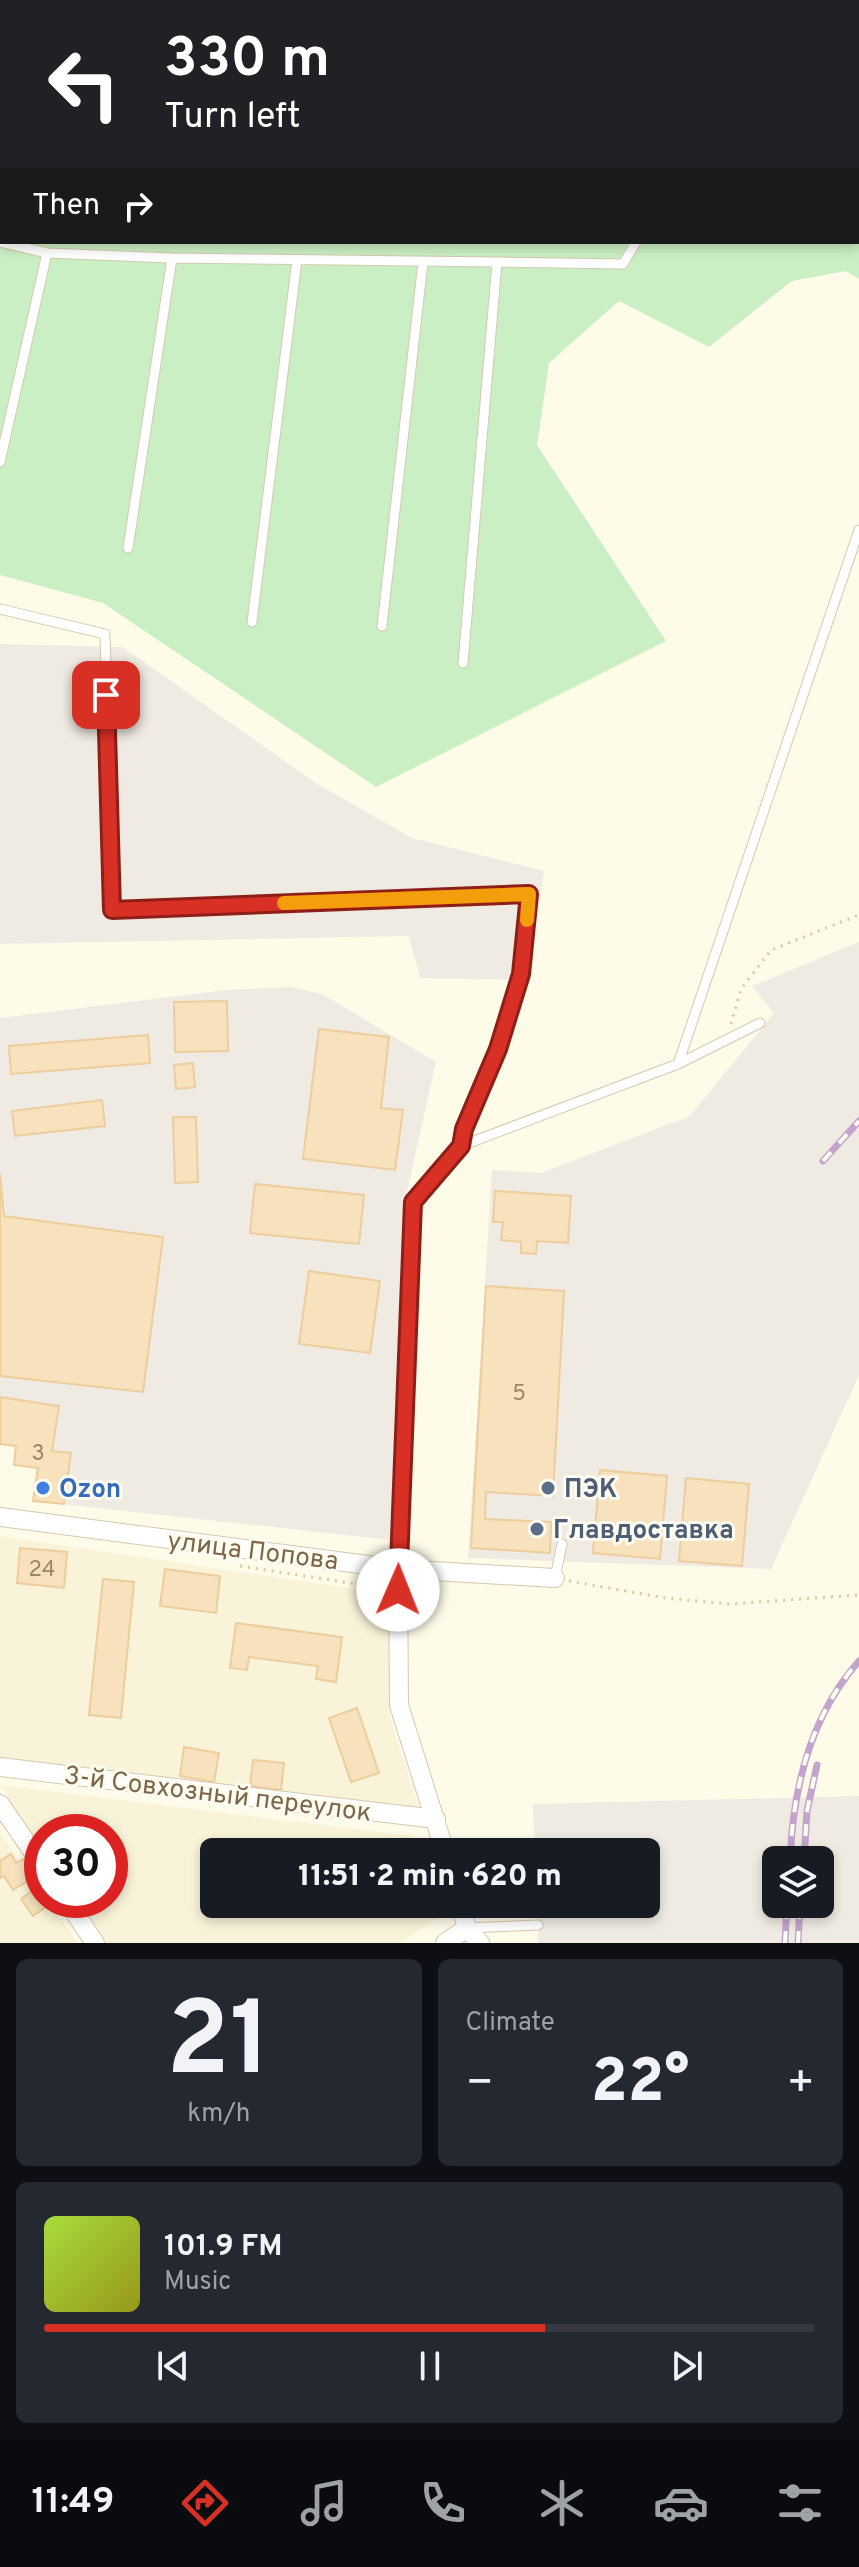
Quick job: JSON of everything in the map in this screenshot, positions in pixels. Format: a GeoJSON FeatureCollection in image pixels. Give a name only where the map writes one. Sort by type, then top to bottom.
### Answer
{"type":"FeatureCollection","features":[{"type":"Feature","properties":{"kind":"street","name":"улица Попова"},"geometry":{"type":"LineString","coordinates":[[0,1517],[398,1569],[555,1578]]}},
{"type":"Feature","properties":{"kind":"street"},"geometry":{"type":"LineString","coordinates":[[398,1569],[399,1705],[441,1838]]}},
{"type":"Feature","properties":{"kind":"street","name":"3-й Совхозный переулок"},"geometry":{"type":"LineString","coordinates":[[0,1767],[436,1819]]}},
{"type":"Feature","properties":{"kind":"street"},"geometry":{"type":"LineString","coordinates":[[0,1804],[24,1839]]}},
{"type":"Feature","properties":{"kind":"street"},"geometry":{"type":"LineString","coordinates":[[78,1918],[95,1943]]}},
{"type":"Feature","properties":{"kind":"street"},"geometry":{"type":"LineString","coordinates":[[464,1918],[467,1928],[480,1943]]}},
{"type":"Feature","properties":{"kind":"street"},"geometry":{"type":"LineString","coordinates":[[445,1943],[467,1928]]}},
{"type":"Feature","properties":{"kind":"lane"},"geometry":{"type":"LineString","coordinates":[[9,244],[47,253],[172,258],[623,264],[635,244]]}},
{"type":"Feature","properties":{"kind":"lane"},"geometry":{"type":"LineString","coordinates":[[0,462],[47,253]]}},
{"type":"Feature","properties":{"kind":"lane"},"geometry":{"type":"LineString","coordinates":[[128,548],[172,258]]}},
{"type":"Feature","properties":{"kind":"lane"},"geometry":{"type":"LineString","coordinates":[[252,622],[297,260]]}},
{"type":"Feature","properties":{"kind":"lane"},"geometry":{"type":"LineString","coordinates":[[382,626],[423,262]]}},
{"type":"Feature","properties":{"kind":"lane"},"geometry":{"type":"LineString","coordinates":[[463,663],[497,262]]}},
{"type":"Feature","properties":{"kind":"lane"},"geometry":{"type":"LineString","coordinates":[[678,1064],[859,530]]}},
{"type":"Feature","properties":{"kind":"lane"},"geometry":{"type":"LineString","coordinates":[[0,609],[105,634],[112,910],[529,894],[521,974],[498,1049],[464,1129],[461,1146]]}},
{"type":"Feature","properties":{"kind":"lane"},"geometry":{"type":"LineString","coordinates":[[398,1569],[413,1202],[461,1146],[678,1064],[760,1023]]}},
{"type":"Feature","properties":{"kind":"lane"},"geometry":{"type":"LineString","coordinates":[[555,1578],[562,1544]]}},
{"type":"Feature","properties":{"kind":"lane"},"geometry":{"type":"LineString","coordinates":[[467,1928],[538,1925]]}},
{"type":"Feature","properties":{"kind":"path"},"geometry":{"type":"LineString","coordinates":[[729,1036],[741,989],[771,950],[859,915]]}},
{"type":"Feature","properties":{"kind":"path"},"geometry":{"type":"LineString","coordinates":[[555,1578],[665,1598],[730,1604],[859,1595]]}},
{"type":"Feature","properties":{"kind":"shaded area"},"geometry":{"type":"Polygon","coordinates":[[[0,644],[123,647],[317,784],[412,838],[544,871],[527,980],[420,978],[409,936],[0,944],[0,644]]]}},
{"type":"Feature","properties":{"kind":"shaded area"},"geometry":{"type":"Polygon","coordinates":[[[859,942],[859,1375],[771,1569],[468,1558],[492,1170],[541,1173],[690,1116],[774,1013],[752,986],[859,942]]]}},
{"type":"Feature","properties":{"kind":"shaded area"},"geometry":{"type":"Polygon","coordinates":[[[291,987],[322,994],[436,1062],[406,1196],[391,1540],[33,1501],[37,1468],[14,1465],[16,1446],[0,1444],[0,1018],[226,990],[291,987]]]}},
{"type":"Feature","properties":{"kind":"shaded area"},"geometry":{"type":"Polygon","coordinates":[[[0,1536],[388,1594],[390,1718],[419,1808],[0,1759],[0,1536]]]}},
{"type":"Feature","properties":{"kind":"shaded area"},"geometry":{"type":"Polygon","coordinates":[[[0,1785],[412,1836],[200,1838],[200,1918],[437,1918],[401,1943],[107,1943],[90,1918],[128,1918],[128,1814],[24,1814],[24,1821],[0,1785]]]}},
{"type":"Feature","properties":{"kind":"shaded area"},"geometry":{"type":"Polygon","coordinates":[[[859,1796],[859,1943],[538,1943],[537,1918],[660,1918],[660,1838],[534,1838],[533,1804],[859,1796]]]}},
{"type":"Feature","properties":{"kind":"shaded area"},"geometry":{"type":"Polygon","coordinates":[[[0,1833],[24,1867],[24,1918],[60,1918],[78,1943],[0,1943],[0,1833]]]}},
{"type":"Feature","properties":{"kind":"green space"},"geometry":{"type":"Polygon","coordinates":[[[0,244],[859,244],[859,279],[846,271],[792,281],[709,347],[619,301],[549,363],[537,445],[666,641],[376,787],[103,603],[0,575],[0,244]]]}},
{"type":"Feature","properties":{"kind":"building"},"geometry":{"type":"Polygon","coordinates":[[[227,1001],[228,1051],[175,1052],[174,1002],[227,1001]]]}},
{"type":"Feature","properties":{"kind":"building"},"geometry":{"type":"Polygon","coordinates":[[[319,1029],[389,1037],[381,1108],[403,1110],[395,1170],[303,1159],[319,1029]]]}},
{"type":"Feature","properties":{"kind":"building"},"geometry":{"type":"Polygon","coordinates":[[[148,1035],[150,1063],[11,1074],[9,1046],[148,1035]]]}},
{"type":"Feature","properties":{"kind":"building"},"geometry":{"type":"Polygon","coordinates":[[[193,1063],[195,1087],[176,1089],[174,1065],[193,1063]]]}},
{"type":"Feature","properties":{"kind":"building"},"geometry":{"type":"Polygon","coordinates":[[[102,1100],[105,1126],[15,1136],[12,1111],[102,1100]]]}},
{"type":"Feature","properties":{"kind":"building"},"geometry":{"type":"Polygon","coordinates":[[[173,1117],[196,1117],[198,1182],[175,1183],[173,1117]]]}},
{"type":"Feature","properties":{"kind":"building"},"geometry":{"type":"Polygon","coordinates":[[[0,1174],[4,1216],[163,1237],[143,1392],[0,1376],[0,1174]]]}},
{"type":"Feature","properties":{"kind":"building"},"geometry":{"type":"Polygon","coordinates":[[[255,1184],[364,1195],[359,1244],[250,1233],[255,1184]]]}},
{"type":"Feature","properties":{"kind":"building"},"geometry":{"type":"Polygon","coordinates":[[[495,1191],[571,1196],[568,1243],[537,1241],[536,1254],[521,1253],[521,1242],[501,1240],[503,1222],[493,1222],[495,1191]]]}},
{"type":"Feature","properties":{"kind":"building"},"geometry":{"type":"Polygon","coordinates":[[[309,1271],[380,1281],[370,1353],[299,1344],[309,1271]]]}},
{"type":"Feature","properties":{"kind":"building"},"geometry":{"type":"Polygon","coordinates":[[[486,1286],[564,1291],[553,1496],[486,1492],[485,1519],[551,1522],[550,1553],[471,1548],[486,1286]]]}},
{"type":"Feature","properties":{"kind":"building"},"geometry":{"type":"Polygon","coordinates":[[[0,1397],[59,1406],[52,1451],[71,1453],[64,1504],[33,1501],[38,1468],[14,1465],[16,1446],[0,1444],[0,1397]]]}},
{"type":"Feature","properties":{"kind":"building"},"geometry":{"type":"Polygon","coordinates":[[[600,1470],[667,1476],[660,1559],[593,1553],[600,1470]]]}},
{"type":"Feature","properties":{"kind":"building"},"geometry":{"type":"Polygon","coordinates":[[[686,1478],[749,1484],[742,1566],[679,1561],[686,1478]]]}},
{"type":"Feature","properties":{"kind":"building"},"geometry":{"type":"Polygon","coordinates":[[[20,1548],[67,1552],[64,1588],[17,1583],[20,1548]]]}},
{"type":"Feature","properties":{"kind":"building"},"geometry":{"type":"Polygon","coordinates":[[[165,1569],[220,1576],[216,1613],[160,1606],[165,1569]]]}},
{"type":"Feature","properties":{"kind":"building"},"geometry":{"type":"Polygon","coordinates":[[[103,1579],[134,1582],[121,1718],[89,1715],[103,1579]]]}},
{"type":"Feature","properties":{"kind":"building"},"geometry":{"type":"Polygon","coordinates":[[[236,1623],[342,1637],[336,1682],[316,1679],[318,1666],[249,1657],[247,1670],[230,1668],[236,1623]]]}},
{"type":"Feature","properties":{"kind":"building"},"geometry":{"type":"Polygon","coordinates":[[[357,1708],[379,1773],[351,1782],[329,1718],[357,1708]]]}},
{"type":"Feature","properties":{"kind":"building"},"geometry":{"type":"Polygon","coordinates":[[[184,1747],[219,1753],[214,1782],[180,1776],[184,1747]]]}},
{"type":"Feature","properties":{"kind":"building"},"geometry":{"type":"Polygon","coordinates":[[[253,1760],[284,1763],[281,1790],[250,1786],[253,1760]]]}},
{"type":"Feature","properties":{"kind":"building"},"geometry":{"type":"Polygon","coordinates":[[[11,1854],[16,1863],[23,1859],[24,1883],[13,1890],[4,1876],[0,1878],[0,1861],[11,1854]]]}},
{"type":"Feature","properties":{"kind":"railway"},"geometry":{"type":"LineString","coordinates":[[823,1161],[859,1121]]}},
{"type":"Feature","properties":{"kind":"railway"},"geometry":{"type":"LineString","coordinates":[[791,1846],[800,1780],[816,1729],[842,1682],[859,1661]]}},
{"type":"Feature","properties":{"kind":"railway"},"geometry":{"type":"LineString","coordinates":[[805,1846],[807,1811],[817,1765]]}},
{"type":"Feature","properties":{"kind":"railway"},"geometry":{"type":"LineString","coordinates":[[785,1943],[786,1918]]}},
{"type":"Feature","properties":{"kind":"railway"},"geometry":{"type":"LineString","coordinates":[[798,1943],[799,1918]]}},
{"type":"Feature","properties":{"kind":"slow traffic"},"geometry":{"type":"LineString","coordinates":[[284,903],[529,894],[527,920]]}},
{"type":"Feature","properties":{"kind":"place","name":"Ozon"},"geometry":{"type":"Point","coordinates":[43,1488]}},
{"type":"Feature","properties":{"kind":"place","name":"ПЭК"},"geometry":{"type":"Point","coordinates":[548,1488]}},
{"type":"Feature","properties":{"kind":"place","name":"Главдоставка"},"geometry":{"type":"Point","coordinates":[537,1529]}},
{"type":"Feature","properties":{"kind":"route"},"geometry":{"type":"LineString","coordinates":[[106,695],[112,910],[529,894],[521,974],[498,1049],[464,1129],[461,1146],[413,1202],[398,1590]]}}]}
